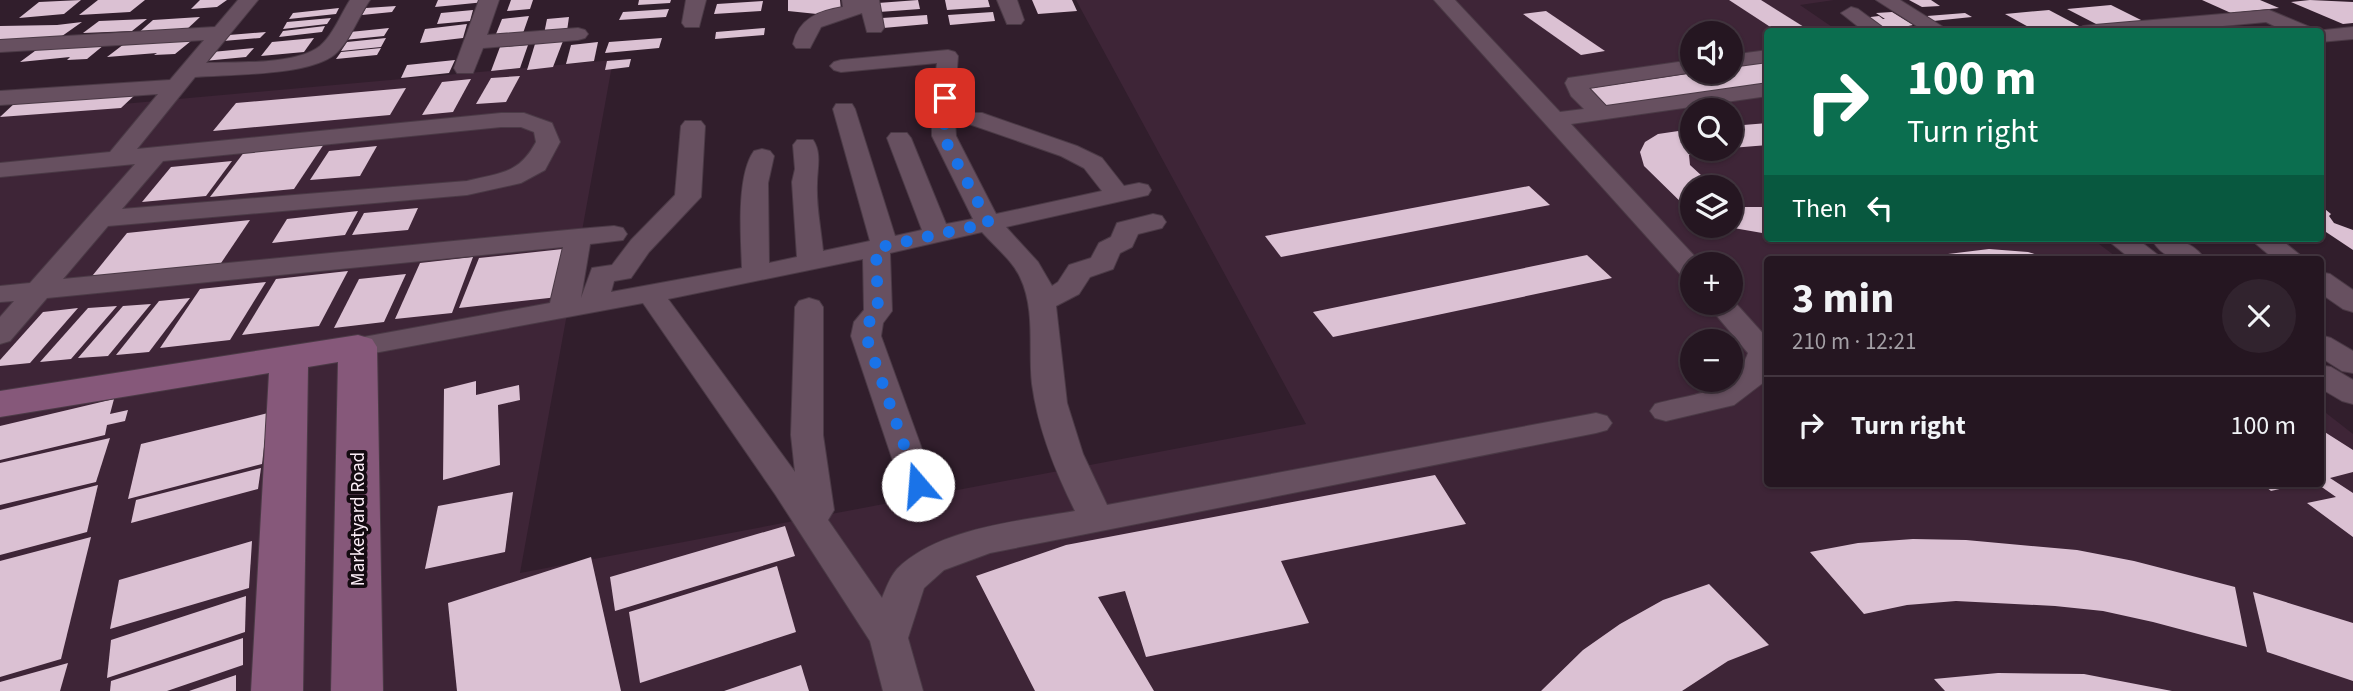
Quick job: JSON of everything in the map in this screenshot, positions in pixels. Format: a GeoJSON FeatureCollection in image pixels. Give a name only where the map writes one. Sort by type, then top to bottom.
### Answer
{"type":"FeatureCollection","features":[{"type":"Feature","properties":{"kind":"street"},"geometry":{"type":"LineString","coordinates":[[118,158],[248,0]]}},
{"type":"Feature","properties":{"kind":"street"},"geometry":{"type":"LineString","coordinates":[[0,98],[183,78],[314,58],[327,49],[360,0]]}},
{"type":"Feature","properties":{"kind":"street"},"geometry":{"type":"LineString","coordinates":[[465,68],[489,0]]}},
{"type":"Feature","properties":{"kind":"street"},"geometry":{"type":"LineString","coordinates":[[692,23],[696,0]]}},
{"type":"Feature","properties":{"kind":"street"},"geometry":{"type":"LineString","coordinates":[[803,44],[803,37],[814,21],[831,14],[853,11],[852,0]]}},
{"type":"Feature","properties":{"kind":"street"},"geometry":{"type":"LineString","coordinates":[[869,0],[874,28]]}},
{"type":"Feature","properties":{"kind":"street"},"geometry":{"type":"LineString","coordinates":[[1007,0],[1014,20]]}},
{"type":"Feature","properties":{"kind":"street"},"geometry":{"type":"LineString","coordinates":[[1444,0],[1680,257]]}},
{"type":"Feature","properties":{"kind":"street"},"geometry":{"type":"LineString","coordinates":[[1886,0],[1934,28]]}},
{"type":"Feature","properties":{"kind":"street"},"geometry":{"type":"LineString","coordinates":[[1851,13],[1874,28]]}},
{"type":"Feature","properties":{"kind":"street"},"geometry":{"type":"LineString","coordinates":[[2130,28],[2269,16],[2296,28]]}},
{"type":"Feature","properties":{"kind":"street"},"geometry":{"type":"LineString","coordinates":[[0,46],[220,33]]}},
{"type":"Feature","properties":{"kind":"street"},"geometry":{"type":"LineString","coordinates":[[2324,36],[2353,33]]}},
{"type":"Feature","properties":{"kind":"street"},"geometry":{"type":"LineString","coordinates":[[475,42],[578,34]]}},
{"type":"Feature","properties":{"kind":"street"},"geometry":{"type":"LineString","coordinates":[[841,66],[948,56],[943,113],[944,138],[989,223],[1022,260],[1036,282],[1041,303],[1048,386],[1058,427],[1072,471],[1097,519]]}},
{"type":"Feature","properties":{"kind":"street"},"geometry":{"type":"LineString","coordinates":[[1743,59],[1764,57]]}},
{"type":"Feature","properties":{"kind":"street"},"geometry":{"type":"LineString","coordinates":[[1601,113],[1579,91],[1576,83],[1680,68]]}},
{"type":"Feature","properties":{"kind":"street"},"geometry":{"type":"LineString","coordinates":[[1555,120],[1764,90]]}},
{"type":"Feature","properties":{"kind":"street"},"geometry":{"type":"LineString","coordinates":[[844,109],[880,247],[878,311],[869,322],[866,336],[918,485]]}},
{"type":"Feature","properties":{"kind":"street"},"geometry":{"type":"LineString","coordinates":[[0,404],[289,359],[756,274],[1128,192],[1093,163],[1069,151],[974,117]]}},
{"type":"Feature","properties":{"kind":"street"},"geometry":{"type":"LineString","coordinates":[[0,170],[500,120],[524,120],[544,128],[548,142],[536,165],[512,178],[467,188],[101,219]]}},
{"type":"Feature","properties":{"kind":"street"},"geometry":{"type":"LineString","coordinates":[[593,304],[602,274],[621,272],[640,246],[688,197],[693,126]]}},
{"type":"Feature","properties":{"kind":"street"},"geometry":{"type":"LineString","coordinates":[[899,138],[937,234]]}},
{"type":"Feature","properties":{"kind":"street"},"geometry":{"type":"LineString","coordinates":[[805,145],[807,169],[804,182],[811,262]]}},
{"type":"Feature","properties":{"kind":"street"},"geometry":{"type":"LineString","coordinates":[[0,335],[156,154]]}},
{"type":"Feature","properties":{"kind":"street"},"geometry":{"type":"LineString","coordinates":[[756,274],[753,230],[757,176],[762,156]]}},
{"type":"Feature","properties":{"kind":"street"},"geometry":{"type":"LineString","coordinates":[[1041,303],[1069,288],[1079,271],[1103,263],[1108,249],[1123,241],[1126,229],[1153,222]]}},
{"type":"Feature","properties":{"kind":"street"},"geometry":{"type":"LineString","coordinates":[[0,294],[614,234]]}},
{"type":"Feature","properties":{"kind":"street"},"geometry":{"type":"LineString","coordinates":[[564,309],[578,237]]}},
{"type":"Feature","properties":{"kind":"street"},"geometry":{"type":"LineString","coordinates":[[2130,242],[2179,256]]}},
{"type":"Feature","properties":{"kind":"street"},"geometry":{"type":"LineString","coordinates":[[2268,242],[2287,256]]}},
{"type":"Feature","properties":{"kind":"street"},"geometry":{"type":"LineString","coordinates":[[2324,283],[2353,303]]}},
{"type":"Feature","properties":{"kind":"street"},"geometry":{"type":"LineString","coordinates":[[650,293],[889,638],[903,691]]}},
{"type":"Feature","properties":{"kind":"street"},"geometry":{"type":"LineString","coordinates":[[809,307],[807,435],[817,510],[809,519]]}},
{"type":"Feature","properties":{"kind":"street"},"geometry":{"type":"LineString","coordinates":[[1666,411],[1723,398],[1755,375],[1763,352],[1731,315]]}},
{"type":"Feature","properties":{"kind":"street"},"geometry":{"type":"LineString","coordinates":[[2324,346],[2353,364]]}},
{"type":"Feature","properties":{"kind":"street","name":"Marketyard Road"},"geometry":{"type":"LineString","coordinates":[[357,691],[358,347]]}},
{"type":"Feature","properties":{"kind":"street"},"geometry":{"type":"LineString","coordinates":[[277,691],[289,359]]}},
{"type":"Feature","properties":{"kind":"street"},"geometry":{"type":"LineString","coordinates":[[2324,376],[2353,394]]}},
{"type":"Feature","properties":{"kind":"street"},"geometry":{"type":"LineString","coordinates":[[889,638],[908,581],[931,561],[985,541],[1596,423]]}},
{"type":"Feature","properties":{"kind":"shaded area"},"geometry":{"type":"Polygon","coordinates":[[[1076,0],[1834,0],[1800,5],[1834,28],[1764,28],[1764,242],[2096,242],[2115,256],[1764,256],[1764,487],[2324,487],[2324,411],[2353,434],[2353,691],[0,691],[0,115],[613,60],[520,573],[1306,424],[1076,0]]]}},
{"type":"Feature","properties":{"kind":"building"},"geometry":{"type":"Polygon","coordinates":[[[81,0],[64,14],[19,18],[39,2],[81,0]]]}},
{"type":"Feature","properties":{"kind":"building"},"geometry":{"type":"Polygon","coordinates":[[[98,0],[145,0],[130,12],[79,15],[98,0]]]}},
{"type":"Feature","properties":{"kind":"building"},"geometry":{"type":"Polygon","coordinates":[[[200,0],[227,0],[217,7],[191,9],[200,0]]]}},
{"type":"Feature","properties":{"kind":"building"},"geometry":{"type":"Polygon","coordinates":[[[438,0],[485,0],[485,2],[435,7],[438,0]]]}},
{"type":"Feature","properties":{"kind":"building"},"geometry":{"type":"Polygon","coordinates":[[[511,0],[533,0],[530,9],[507,11],[511,0]]]}},
{"type":"Feature","properties":{"kind":"building"},"geometry":{"type":"Polygon","coordinates":[[[639,0],[671,0],[670,3],[638,5],[639,0]]]}},
{"type":"Feature","properties":{"kind":"building"},"geometry":{"type":"Polygon","coordinates":[[[788,0],[840,0],[841,11],[817,14],[788,11],[788,0]]]}},
{"type":"Feature","properties":{"kind":"building"},"geometry":{"type":"Polygon","coordinates":[[[918,0],[920,9],[879,12],[878,3],[918,0]]]}},
{"type":"Feature","properties":{"kind":"building"},"geometry":{"type":"Polygon","coordinates":[[[945,0],[988,0],[990,7],[947,10],[945,0]]]}},
{"type":"Feature","properties":{"kind":"building"},"geometry":{"type":"Polygon","coordinates":[[[1032,0],[1072,0],[1077,11],[1038,14],[1032,0]]]}},
{"type":"Feature","properties":{"kind":"building"},"geometry":{"type":"Polygon","coordinates":[[[1729,0],[1761,0],[1806,28],[1772,28],[1729,0]]]}},
{"type":"Feature","properties":{"kind":"building"},"geometry":{"type":"Polygon","coordinates":[[[1909,0],[1931,0],[1940,6],[1922,7],[1909,0]]]}},
{"type":"Feature","properties":{"kind":"building"},"geometry":{"type":"Polygon","coordinates":[[[2202,0],[2260,0],[2279,8],[2231,13],[2202,0]]]}},
{"type":"Feature","properties":{"kind":"building"},"geometry":{"type":"Polygon","coordinates":[[[763,1],[761,11],[714,14],[717,4],[763,1]]]}},
{"type":"Feature","properties":{"kind":"building"},"geometry":{"type":"Polygon","coordinates":[[[2291,2],[2353,2],[2353,23],[2343,24],[2291,2]]]}},
{"type":"Feature","properties":{"kind":"building"},"geometry":{"type":"Polygon","coordinates":[[[2111,5],[2143,21],[2098,25],[2067,9],[2111,5]]]}},
{"type":"Feature","properties":{"kind":"building"},"geometry":{"type":"Polygon","coordinates":[[[396,6],[392,12],[362,15],[366,8],[396,6]]]}},
{"type":"Feature","properties":{"kind":"building"},"geometry":{"type":"Polygon","coordinates":[[[339,8],[336,14],[289,19],[293,13],[339,8]]]}},
{"type":"Feature","properties":{"kind":"building"},"geometry":{"type":"Polygon","coordinates":[[[669,9],[666,17],[619,20],[623,12],[669,9]]]}},
{"type":"Feature","properties":{"kind":"building"},"geometry":{"type":"Polygon","coordinates":[[[473,10],[470,21],[437,24],[441,13],[473,10]]]}},
{"type":"Feature","properties":{"kind":"building"},"geometry":{"type":"Polygon","coordinates":[[[2049,10],[2081,27],[2031,28],[2005,14],[2049,10]]]}},
{"type":"Feature","properties":{"kind":"building"},"geometry":{"type":"Polygon","coordinates":[[[1546,11],[1605,51],[1581,55],[1523,14],[1546,11]]]}},
{"type":"Feature","properties":{"kind":"building"},"geometry":{"type":"Polygon","coordinates":[[[993,12],[995,21],[950,25],[948,15],[993,12]]]}},
{"type":"Feature","properties":{"kind":"building"},"geometry":{"type":"Polygon","coordinates":[[[1892,12],[1913,25],[1904,27],[1916,28],[1877,28],[1862,18],[1879,16],[1885,19],[1876,13],[1892,12]]]}},
{"type":"Feature","properties":{"kind":"building"},"geometry":{"type":"Polygon","coordinates":[[[1965,13],[1972,17],[1933,21],[1927,16],[1965,13]]]}},
{"type":"Feature","properties":{"kind":"building"},"geometry":{"type":"Polygon","coordinates":[[[927,15],[928,24],[883,28],[882,18],[927,15]]]}},
{"type":"Feature","properties":{"kind":"building"},"geometry":{"type":"Polygon","coordinates":[[[529,16],[522,36],[494,39],[502,19],[529,16]]]}},
{"type":"Feature","properties":{"kind":"building"},"geometry":{"type":"Polygon","coordinates":[[[200,17],[184,32],[136,35],[153,20],[200,17]]]}},
{"type":"Feature","properties":{"kind":"building"},"geometry":{"type":"Polygon","coordinates":[[[569,17],[567,31],[544,34],[547,19],[569,17]]]}},
{"type":"Feature","properties":{"kind":"building"},"geometry":{"type":"Polygon","coordinates":[[[331,18],[327,24],[283,29],[287,22],[331,18]]]}},
{"type":"Feature","properties":{"kind":"building"},"geometry":{"type":"Polygon","coordinates":[[[147,19],[132,31],[83,33],[99,21],[147,19]]]}},
{"type":"Feature","properties":{"kind":"building"},"geometry":{"type":"Polygon","coordinates":[[[82,22],[55,41],[0,44],[0,26],[82,22]]]}},
{"type":"Feature","properties":{"kind":"building"},"geometry":{"type":"Polygon","coordinates":[[[467,24],[463,38],[420,43],[425,29],[467,24]]]}},
{"type":"Feature","properties":{"kind":"building"},"geometry":{"type":"Polygon","coordinates":[[[325,26],[322,32],[279,37],[283,31],[325,26]]]}},
{"type":"Feature","properties":{"kind":"building"},"geometry":{"type":"Polygon","coordinates":[[[389,28],[384,36],[344,40],[350,32],[389,28]]]}},
{"type":"Feature","properties":{"kind":"building"},"geometry":{"type":"Polygon","coordinates":[[[765,28],[764,35],[715,39],[716,32],[765,28]]]}},
{"type":"Feature","properties":{"kind":"building"},"geometry":{"type":"Polygon","coordinates":[[[266,32],[260,38],[223,41],[229,35],[266,32]]]}},
{"type":"Feature","properties":{"kind":"building"},"geometry":{"type":"Polygon","coordinates":[[[314,38],[304,52],[261,56],[272,42],[314,38]]]}},
{"type":"Feature","properties":{"kind":"building"},"geometry":{"type":"Polygon","coordinates":[[[386,38],[381,47],[341,51],[347,42],[386,38]]]}},
{"type":"Feature","properties":{"kind":"building"},"geometry":{"type":"Polygon","coordinates":[[[662,38],[659,48],[605,53],[609,42],[662,38]]]}},
{"type":"Feature","properties":{"kind":"building"},"geometry":{"type":"Polygon","coordinates":[[[191,41],[175,54],[107,57],[124,44],[191,41]]]}},
{"type":"Feature","properties":{"kind":"building"},"geometry":{"type":"Polygon","coordinates":[[[563,41],[553,67],[527,70],[535,44],[563,41]]]}},
{"type":"Feature","properties":{"kind":"building"},"geometry":{"type":"Polygon","coordinates":[[[598,42],[594,61],[566,64],[571,45],[598,42]]]}},
{"type":"Feature","properties":{"kind":"building"},"geometry":{"type":"Polygon","coordinates":[[[104,45],[87,59],[67,60],[70,57],[20,62],[39,48],[104,45]]]}},
{"type":"Feature","properties":{"kind":"building"},"geometry":{"type":"Polygon","coordinates":[[[528,45],[520,68],[491,71],[500,47],[528,45]]]}},
{"type":"Feature","properties":{"kind":"building"},"geometry":{"type":"Polygon","coordinates":[[[254,48],[246,57],[204,61],[212,52],[254,48]]]}},
{"type":"Feature","properties":{"kind":"building"},"geometry":{"type":"Polygon","coordinates":[[[381,48],[377,55],[336,59],[341,52],[381,48]]]}},
{"type":"Feature","properties":{"kind":"building"},"geometry":{"type":"Polygon","coordinates":[[[631,59],[629,67],[605,70],[607,61],[631,59]]]}},
{"type":"Feature","properties":{"kind":"building"},"geometry":{"type":"Polygon","coordinates":[[[455,60],[449,73],[401,78],[407,65],[455,60]]]}},
{"type":"Feature","properties":{"kind":"building"},"geometry":{"type":"Polygon","coordinates":[[[1764,62],[1764,84],[1610,108],[1585,89],[1680,75],[1680,84],[1743,84],[1743,65],[1764,62]]]}},
{"type":"Feature","properties":{"kind":"building"},"geometry":{"type":"Polygon","coordinates":[[[520,76],[506,102],[476,104],[491,78],[520,76]]]}},
{"type":"Feature","properties":{"kind":"building"},"geometry":{"type":"Polygon","coordinates":[[[471,79],[453,112],[422,115],[442,82],[471,79]]]}},
{"type":"Feature","properties":{"kind":"building"},"geometry":{"type":"Polygon","coordinates":[[[406,88],[390,115],[213,131],[236,103],[406,88]]]}},
{"type":"Feature","properties":{"kind":"building"},"geometry":{"type":"Polygon","coordinates":[[[137,93],[121,108],[0,117],[17,101],[137,93]]]}},
{"type":"Feature","properties":{"kind":"building"},"geometry":{"type":"Polygon","coordinates":[[[1764,123],[1764,145],[1743,147],[1743,125],[1764,123]]]}},
{"type":"Feature","properties":{"kind":"building"},"geometry":{"type":"Polygon","coordinates":[[[1680,131],[1680,161],[1690,161],[1690,165],[1701,175],[1680,175],[1680,201],[1644,166],[1640,152],[1645,142],[1658,134],[1680,131]]]}},
{"type":"Feature","properties":{"kind":"building"},"geometry":{"type":"Polygon","coordinates":[[[324,144],[294,189],[210,197],[245,151],[324,144]]]}},
{"type":"Feature","properties":{"kind":"building"},"geometry":{"type":"Polygon","coordinates":[[[377,146],[360,176],[310,180],[329,151],[377,146]]]}},
{"type":"Feature","properties":{"kind":"building"},"geometry":{"type":"Polygon","coordinates":[[[232,161],[206,196],[142,202],[171,167],[232,161]]]}},
{"type":"Feature","properties":{"kind":"building"},"geometry":{"type":"Polygon","coordinates":[[[1529,186],[1550,205],[1281,257],[1265,236],[1529,186]]]}},
{"type":"Feature","properties":{"kind":"building"},"geometry":{"type":"Polygon","coordinates":[[[1743,207],[1764,207],[1764,233],[1743,230],[1743,207]]]}},
{"type":"Feature","properties":{"kind":"building"},"geometry":{"type":"Polygon","coordinates":[[[418,208],[408,230],[352,235],[364,213],[418,208]]]}},
{"type":"Feature","properties":{"kind":"building"},"geometry":{"type":"Polygon","coordinates":[[[2324,208],[2331,214],[2329,216],[2334,223],[2353,230],[2353,250],[2324,231],[2324,208]]]}},
{"type":"Feature","properties":{"kind":"building"},"geometry":{"type":"Polygon","coordinates":[[[358,211],[345,235],[272,243],[287,219],[358,211]]]}},
{"type":"Feature","properties":{"kind":"building"},"geometry":{"type":"Polygon","coordinates":[[[250,220],[215,272],[84,286],[127,233],[250,220]]]}},
{"type":"Feature","properties":{"kind":"building"},"geometry":{"type":"Polygon","coordinates":[[[572,248],[558,297],[459,308],[479,258],[572,248]]]}},
{"type":"Feature","properties":{"kind":"building"},"geometry":{"type":"Polygon","coordinates":[[[1989,249],[2028,252],[2041,256],[1932,256],[1989,249]]]}},
{"type":"Feature","properties":{"kind":"building"},"geometry":{"type":"Polygon","coordinates":[[[1587,255],[1612,278],[1333,337],[1313,312],[1587,255]]]}},
{"type":"Feature","properties":{"kind":"building"},"geometry":{"type":"Polygon","coordinates":[[[473,257],[452,313],[395,319],[420,263],[473,257]]]}},
{"type":"Feature","properties":{"kind":"building"},"geometry":{"type":"Polygon","coordinates":[[[348,271],[319,326],[242,335],[276,279],[348,271]]]}},
{"type":"Feature","properties":{"kind":"building"},"geometry":{"type":"Polygon","coordinates":[[[406,274],[384,322],[334,328],[359,279],[406,274]]]}},
{"type":"Feature","properties":{"kind":"building"},"geometry":{"type":"Polygon","coordinates":[[[266,282],[230,340],[160,348],[200,289],[266,282]]]}},
{"type":"Feature","properties":{"kind":"building"},"geometry":{"type":"Polygon","coordinates":[[[190,298],[149,352],[116,355],[159,301],[190,298]]]}},
{"type":"Feature","properties":{"kind":"building"},"geometry":{"type":"Polygon","coordinates":[[[151,304],[108,356],[78,358],[123,306],[151,304]]]}},
{"type":"Feature","properties":{"kind":"building"},"geometry":{"type":"Polygon","coordinates":[[[117,306],[71,359],[40,362],[88,308],[117,306]]]}},
{"type":"Feature","properties":{"kind":"building"},"geometry":{"type":"Polygon","coordinates":[[[78,308],[30,363],[0,366],[0,360],[43,312],[78,308]]]}},
{"type":"Feature","properties":{"kind":"building"},"geometry":{"type":"Polygon","coordinates":[[[476,381],[476,395],[519,385],[520,400],[498,405],[500,465],[443,480],[444,389],[476,381]]]}},
{"type":"Feature","properties":{"kind":"building"},"geometry":{"type":"Polygon","coordinates":[[[114,399],[110,414],[128,410],[125,421],[107,425],[105,435],[0,460],[0,426],[114,399]]]}},
{"type":"Feature","properties":{"kind":"building"},"geometry":{"type":"Polygon","coordinates":[[[268,413],[262,464],[128,499],[141,444],[268,413]]]}},
{"type":"Feature","properties":{"kind":"building"},"geometry":{"type":"Polygon","coordinates":[[[2324,432],[2353,450],[2353,472],[2330,478],[2353,493],[2353,537],[2307,503],[2336,497],[2322,487],[2324,487],[2324,432]]]}},
{"type":"Feature","properties":{"kind":"building"},"geometry":{"type":"Polygon","coordinates":[[[110,438],[96,482],[0,505],[0,463],[110,438]]]}},
{"type":"Feature","properties":{"kind":"building"},"geometry":{"type":"Polygon","coordinates":[[[261,468],[258,489],[131,523],[136,500],[261,468]]]}},
{"type":"Feature","properties":{"kind":"building"},"geometry":{"type":"Polygon","coordinates":[[[1435,475],[1466,524],[1281,561],[1309,623],[1146,657],[1125,591],[1098,597],[1154,691],[1035,691],[976,576],[1066,545],[1435,475]]]}},
{"type":"Feature","properties":{"kind":"building"},"geometry":{"type":"Polygon","coordinates":[[[98,485],[87,532],[0,555],[0,510],[98,485]]]}},
{"type":"Feature","properties":{"kind":"building"},"geometry":{"type":"Polygon","coordinates":[[[2266,487],[2288,487],[2271,491],[2266,487]]]}},
{"type":"Feature","properties":{"kind":"building"},"geometry":{"type":"Polygon","coordinates":[[[513,492],[505,552],[425,569],[438,506],[513,492]]]}},
{"type":"Feature","properties":{"kind":"building"},"geometry":{"type":"Polygon","coordinates":[[[785,526],[795,556],[615,611],[610,577],[785,526]]]}},
{"type":"Feature","properties":{"kind":"building"},"geometry":{"type":"Polygon","coordinates":[[[91,537],[61,659],[0,677],[0,561],[91,537]]]}},
{"type":"Feature","properties":{"kind":"building"},"geometry":{"type":"Polygon","coordinates":[[[1913,539],[1966,540],[2077,550],[2134,561],[2235,587],[2247,647],[2103,611],[2055,606],[1956,601],[1907,605],[1864,614],[1810,552],[1858,543],[1913,539]]]}},
{"type":"Feature","properties":{"kind":"building"},"geometry":{"type":"Polygon","coordinates":[[[252,541],[249,588],[110,629],[119,580],[252,541]]]}},
{"type":"Feature","properties":{"kind":"building"},"geometry":{"type":"Polygon","coordinates":[[[591,557],[621,691],[457,691],[448,603],[591,557]]]}},
{"type":"Feature","properties":{"kind":"building"},"geometry":{"type":"Polygon","coordinates":[[[777,566],[796,632],[640,683],[629,612],[777,566]]]}},
{"type":"Feature","properties":{"kind":"building"},"geometry":{"type":"Polygon","coordinates":[[[1709,584],[1769,645],[1728,661],[1682,691],[1541,691],[1583,650],[1620,624],[1663,600],[1709,584]]]}},
{"type":"Feature","properties":{"kind":"building"},"geometry":{"type":"Polygon","coordinates":[[[2253,592],[2353,623],[2353,681],[2267,652],[2253,592]]]}},
{"type":"Feature","properties":{"kind":"building"},"geometry":{"type":"Polygon","coordinates":[[[246,596],[245,632],[107,678],[111,640],[246,596]]]}},
{"type":"Feature","properties":{"kind":"building"},"geometry":{"type":"Polygon","coordinates":[[[243,638],[243,665],[167,691],[110,691],[111,681],[243,638]]]}},
{"type":"Feature","properties":{"kind":"building"},"geometry":{"type":"Polygon","coordinates":[[[68,663],[60,691],[0,691],[0,682],[68,663]]]}},
{"type":"Feature","properties":{"kind":"building"},"geometry":{"type":"Polygon","coordinates":[[[801,665],[809,691],[724,691],[801,665]]]}},
{"type":"Feature","properties":{"kind":"building"},"geometry":{"type":"Polygon","coordinates":[[[1998,673],[2084,674],[2172,691],[1945,691],[1934,679],[1998,673]]]}},
{"type":"Feature","properties":{"kind":"building"},"geometry":{"type":"Polygon","coordinates":[[[236,675],[236,691],[189,691],[236,675]]]}},
{"type":"Feature","properties":{"kind":"route"},"geometry":{"type":"LineString","coordinates":[[918,485],[866,336],[869,322],[878,311],[876,248],[989,223],[944,138],[945,98]]}}]}
